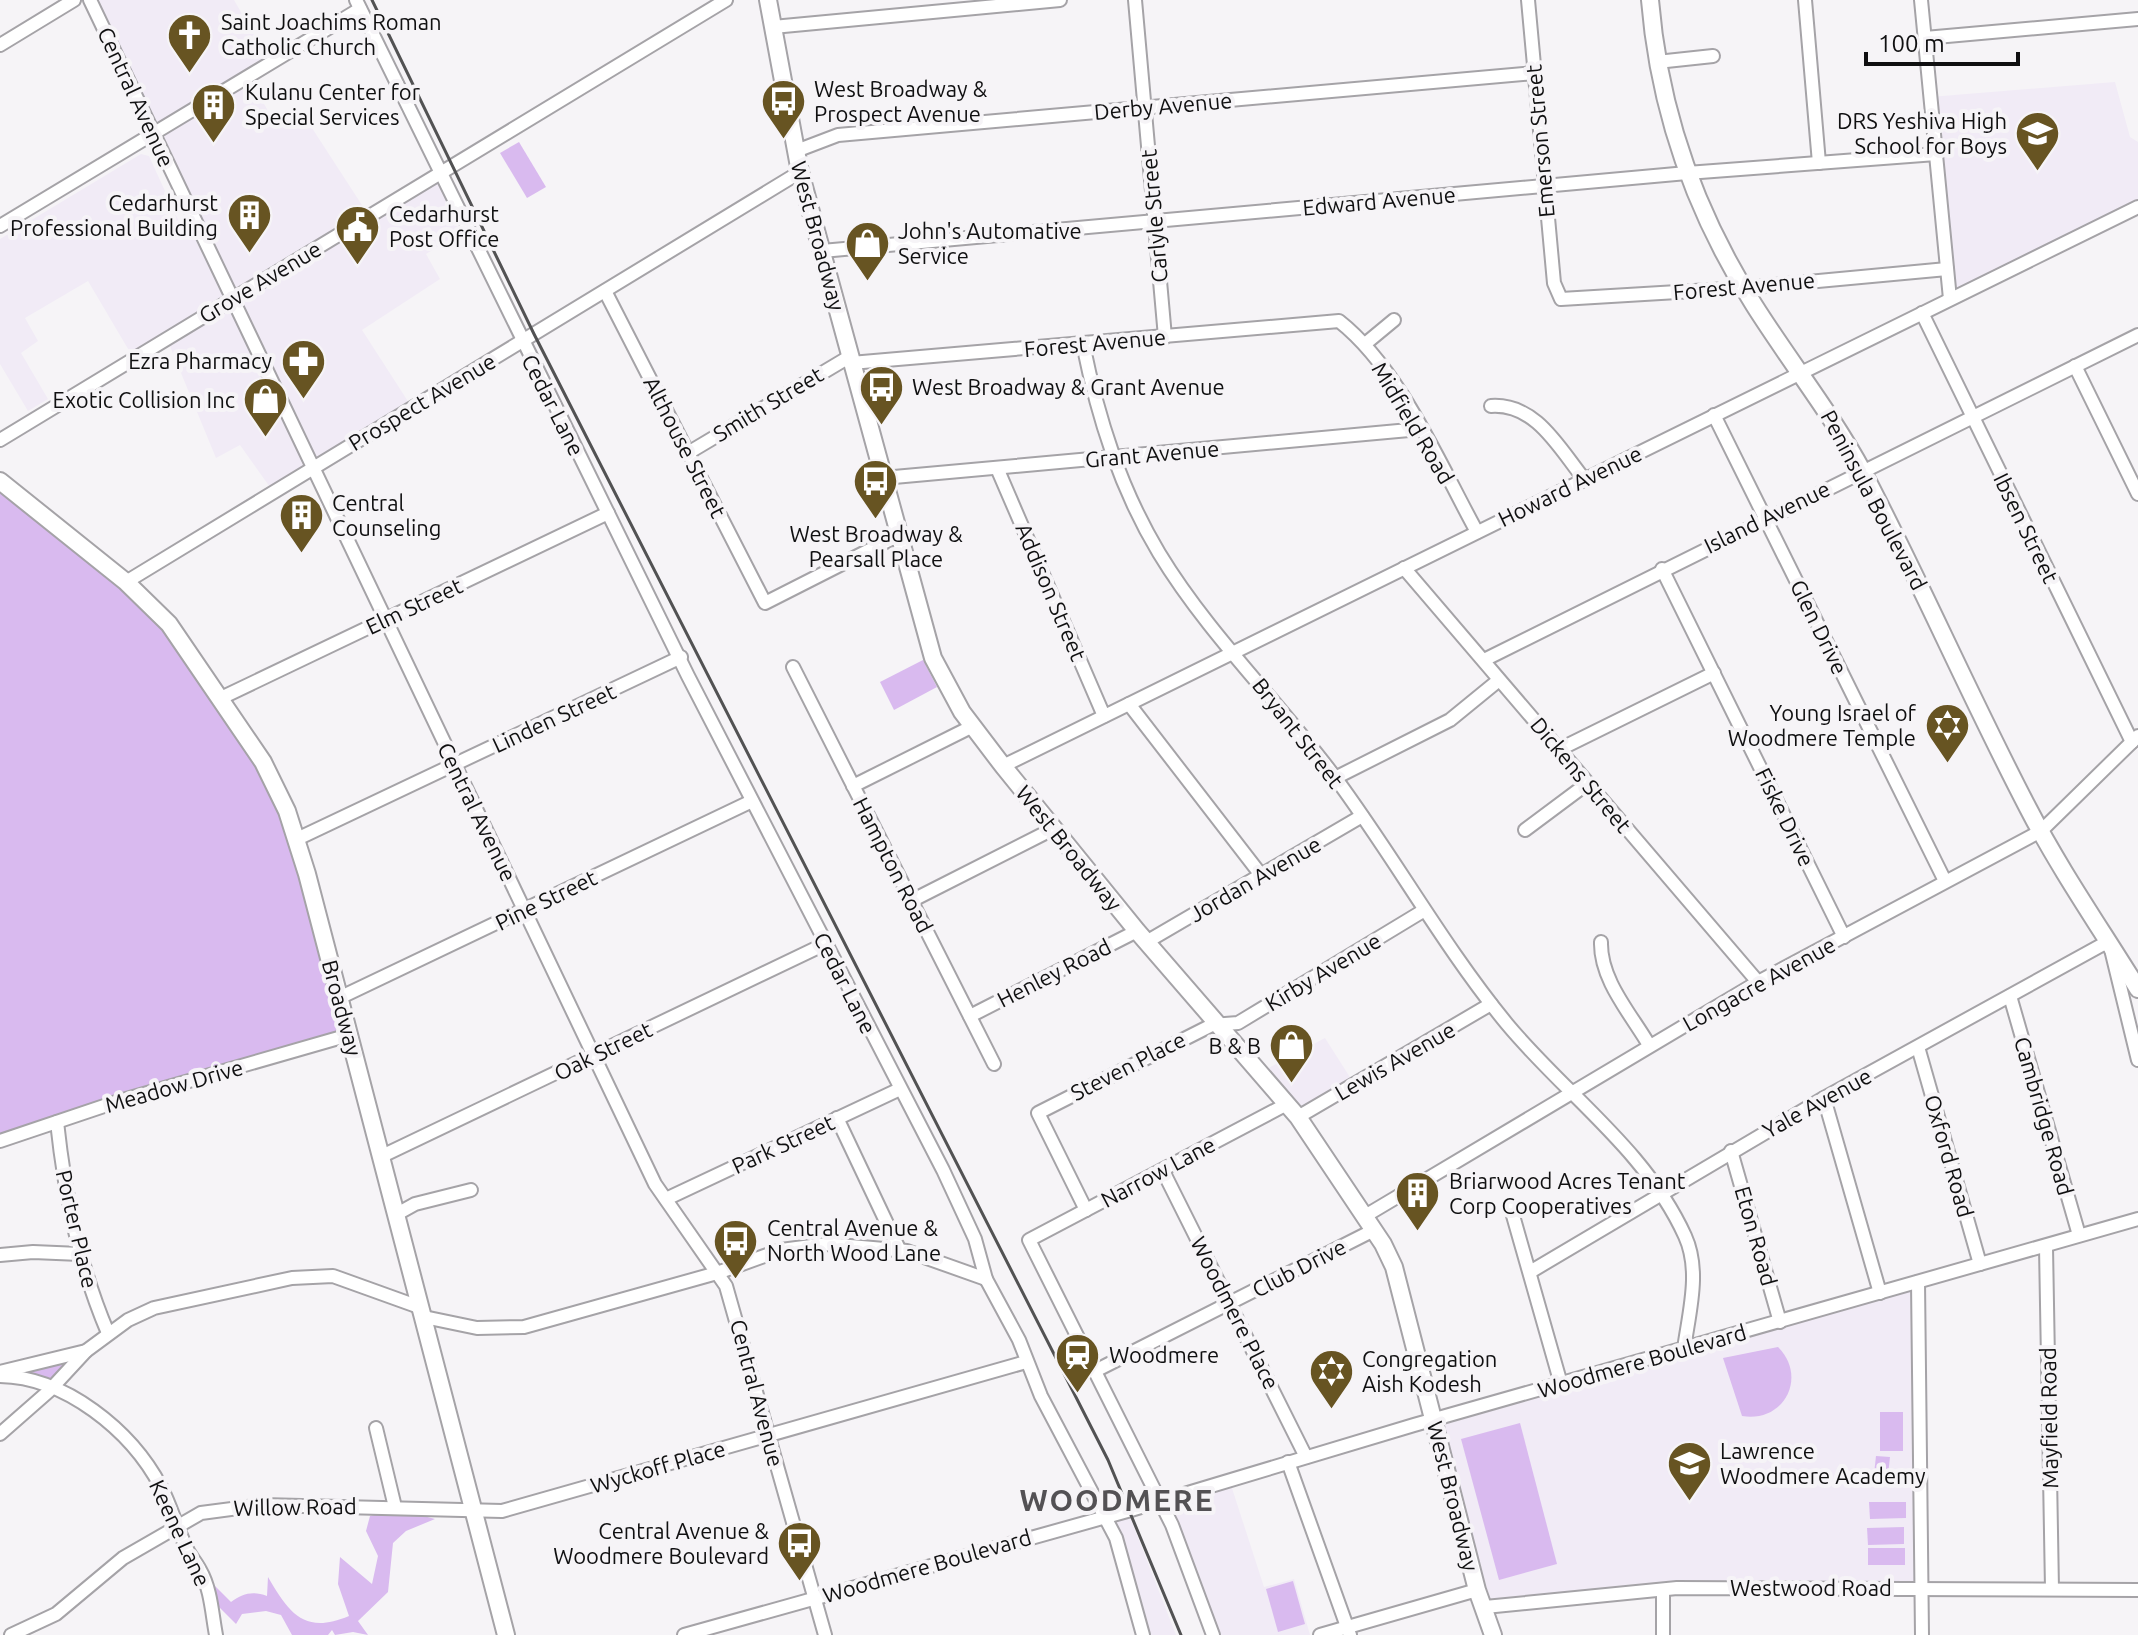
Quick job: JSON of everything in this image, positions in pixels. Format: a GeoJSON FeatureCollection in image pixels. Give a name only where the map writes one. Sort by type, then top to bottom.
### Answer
{"type":"FeatureCollection","features":[{"type":"Feature","properties":{"kind":"main road","name":"West Broadway"},"geometry":{"type":"LineString","coordinates":[[768,0],[800,172],[933,658],[949,692],[1003,766],[1142,936],[1292,1110],[1370,1223],[1394,1267],[1477,1590],[1493,1635]]}},
{"type":"Feature","properties":{"kind":"main road","name":"Peninsula Boulevard"},"geometry":{"type":"LineString","coordinates":[[1650,0],[1657,62],[1687,173],[1744,288],[1802,373],[1862,471],[2041,831],[2138,989]]}},
{"type":"Feature","properties":{"kind":"main road","name":"Broadway"},"geometry":{"type":"LineString","coordinates":[[0,481],[126,582],[169,624],[263,762],[297,839],[506,1635]]}},
{"type":"Feature","properties":{"kind":"street"},"geometry":{"type":"LineString","coordinates":[[0,45],[74,0]]}},
{"type":"Feature","properties":{"kind":"street","name":"Central Avenue"},"geometry":{"type":"LineString","coordinates":[[90,0],[655,1184],[717,1273],[734,1309],[825,1635]]}},
{"type":"Feature","properties":{"kind":"street","name":"Grove Avenue"},"geometry":{"type":"LineString","coordinates":[[0,440],[726,0]]}},
{"type":"Feature","properties":{"kind":"street"},"geometry":{"type":"LineString","coordinates":[[773,27],[1060,0]]}},
{"type":"Feature","properties":{"kind":"street","name":"Carlyle Street"},"geometry":{"type":"LineString","coordinates":[[1135,0],[1165,337]]}},
{"type":"Feature","properties":{"kind":"street","name":"Emerson Street"},"geometry":{"type":"LineString","coordinates":[[1528,0],[1554,283]]}},
{"type":"Feature","properties":{"kind":"street"},"geometry":{"type":"LineString","coordinates":[[1805,0],[1819,163]]}},
{"type":"Feature","properties":{"kind":"street"},"geometry":{"type":"LineString","coordinates":[[1921,0],[1950,299]]}},
{"type":"Feature","properties":{"kind":"street"},"geometry":{"type":"LineString","coordinates":[[0,226],[153,134],[358,4]]}},
{"type":"Feature","properties":{"kind":"street","name":"Cedar Lane"},"geometry":{"type":"LineString","coordinates":[[358,4],[521,342],[975,1239],[986,1279],[1116,1538],[1143,1635]]}},
{"type":"Feature","properties":{"kind":"street"},"geometry":{"type":"LineString","coordinates":[[1925,38],[2138,19]]}},
{"type":"Feature","properties":{"kind":"street"},"geometry":{"type":"LineString","coordinates":[[1657,62],[1713,56]]}},
{"type":"Feature","properties":{"kind":"street","name":"Derby Avenue"},"geometry":{"type":"LineString","coordinates":[[796,151],[838,135],[1534,73]]}},
{"type":"Feature","properties":{"kind":"street","name":"Edward Avenue"},"geometry":{"type":"LineString","coordinates":[[822,251],[1687,173],[1936,154]]}},
{"type":"Feature","properties":{"kind":"street","name":"Prospect Avenue"},"geometry":{"type":"LineString","coordinates":[[126,582],[800,172]]}},
{"type":"Feature","properties":{"kind":"street","name":"Howard Avenue"},"geometry":{"type":"LineString","coordinates":[[1003,766],[2138,207]]}},
{"type":"Feature","properties":{"kind":"street","name":"Forest Avenue"},"geometry":{"type":"LineString","coordinates":[[1554,283],[1556,296],[1569,300],[1947,269]]}},
{"type":"Feature","properties":{"kind":"street","name":"Althouse Street"},"geometry":{"type":"LineString","coordinates":[[605,291],[765,603],[899,535]]}},
{"type":"Feature","properties":{"kind":"street","name":"Ibsen Street"},"geometry":{"type":"LineString","coordinates":[[1922,313],[1971,417],[2135,739]]}},
{"type":"Feature","properties":{"kind":"street"},"geometry":{"type":"LineString","coordinates":[[1365,344],[1394,320]]}},
{"type":"Feature","properties":{"kind":"street","name":"Forest Avenue"},"geometry":{"type":"LineString","coordinates":[[850,360],[1083,344],[1339,321]]}},
{"type":"Feature","properties":{"kind":"street","name":"Midfield Road"},"geometry":{"type":"LineString","coordinates":[[1339,321],[1365,344],[1420,429],[1477,532]]}},
{"type":"Feature","properties":{"kind":"street","name":"Island Avenue"},"geometry":{"type":"LineString","coordinates":[[1484,660],[2138,335]]}},
{"type":"Feature","properties":{"kind":"street","name":"Bryant Street"},"geometry":{"type":"LineString","coordinates":[[1083,344],[1095,406],[1114,457],[1160,553],[1335,778],[1423,911],[1491,1004],[1639,1162],[1685,1235],[1693,1257],[1693,1281],[1684,1349]]}},
{"type":"Feature","properties":{"kind":"street","name":"Smith Street"},"geometry":{"type":"LineString","coordinates":[[688,453],[850,360]]}},
{"type":"Feature","properties":{"kind":"street"},"geometry":{"type":"LineString","coordinates":[[2075,366],[2138,494]]}},
{"type":"Feature","properties":{"kind":"street"},"geometry":{"type":"LineString","coordinates":[[1491,406],[1523,411],[1535,419],[1584,479]]}},
{"type":"Feature","properties":{"kind":"street","name":"Glen Drive"},"geometry":{"type":"LineString","coordinates":[[1714,415],[1945,881]]}},
{"type":"Feature","properties":{"kind":"street","name":"Grant Avenue"},"geometry":{"type":"LineString","coordinates":[[883,478],[1420,429]]}},
{"type":"Feature","properties":{"kind":"street","name":"Addison Street"},"geometry":{"type":"LineString","coordinates":[[997,468],[1104,716]]}},
{"type":"Feature","properties":{"kind":"street","name":"Elm Street"},"geometry":{"type":"LineString","coordinates":[[221,698],[608,513]]}},
{"type":"Feature","properties":{"kind":"street","name":"Dickens Street"},"geometry":{"type":"LineString","coordinates":[[1404,568],[1758,982]]}},
{"type":"Feature","properties":{"kind":"street","name":"Fiske Drive"},"geometry":{"type":"LineString","coordinates":[[1662,569],[1844,937]]}},
{"type":"Feature","properties":{"kind":"street","name":"Linden Street"},"geometry":{"type":"LineString","coordinates":[[297,839],[681,657]]}},
{"type":"Feature","properties":{"kind":"street","name":"Hampton Road"},"geometry":{"type":"LineString","coordinates":[[793,667],[994,1064]]}},
{"type":"Feature","properties":{"kind":"street"},"geometry":{"type":"LineString","coordinates":[[1560,749],[1714,673]]}},
{"type":"Feature","properties":{"kind":"street"},"geometry":{"type":"LineString","coordinates":[[1335,778],[1450,720],[1499,680]]}},
{"type":"Feature","properties":{"kind":"street"},"geometry":{"type":"LineString","coordinates":[[1129,704],[1261,875]]}},
{"type":"Feature","properties":{"kind":"street"},"geometry":{"type":"LineString","coordinates":[[853,786],[973,726]]}},
{"type":"Feature","properties":{"kind":"street","name":"Longacre Avenue"},"geometry":{"type":"LineString","coordinates":[[1370,1223],[1571,1091],[1649,1045],[1758,982],[2041,831],[2135,739]]}},
{"type":"Feature","properties":{"kind":"street"},"geometry":{"type":"LineString","coordinates":[[1525,830],[1588,783]]}},
{"type":"Feature","properties":{"kind":"street","name":"Pine Street"},"geometry":{"type":"LineString","coordinates":[[339,998],[752,801]]}},
{"type":"Feature","properties":{"kind":"street","name":"Jordan Avenue"},"geometry":{"type":"LineString","coordinates":[[1142,936],[1261,875],[1362,816]]}},
{"type":"Feature","properties":{"kind":"street"},"geometry":{"type":"LineString","coordinates":[[911,901],[1053,829]]}},
{"type":"Feature","properties":{"kind":"street","name":"Kirby Avenue"},"geometry":{"type":"LineString","coordinates":[[1220,1026],[1238,1023],[1423,911]]}},
{"type":"Feature","properties":{"kind":"street","name":"Henley Road"},"geometry":{"type":"LineString","coordinates":[[970,1016],[1142,936]]}},
{"type":"Feature","properties":{"kind":"street"},"geometry":{"type":"LineString","coordinates":[[2109,941],[2138,1060]]}},
{"type":"Feature","properties":{"kind":"street","name":"Yale Avenue"},"geometry":{"type":"LineString","coordinates":[[1530,1272],[1731,1151],[2109,941]]}},
{"type":"Feature","properties":{"kind":"street"},"geometry":{"type":"LineString","coordinates":[[1601,942],[1600,957],[1607,975],[1649,1045]]}},
{"type":"Feature","properties":{"kind":"street","name":"Oak Street"},"geometry":{"type":"LineString","coordinates":[[380,1157],[825,944]]}},
{"type":"Feature","properties":{"kind":"street"},"geometry":{"type":"LineString","coordinates":[[2122,963],[2138,974]]}},
{"type":"Feature","properties":{"kind":"street","name":"Cambridge Road"},"geometry":{"type":"LineString","coordinates":[[2010,996],[2079,1235]]}},
{"type":"Feature","properties":{"kind":"street","name":"Lewis Avenue"},"geometry":{"type":"LineString","coordinates":[[1292,1110],[1491,1004]]}},
{"type":"Feature","properties":{"kind":"street","name":"Steven Place"},"geometry":{"type":"LineString","coordinates":[[1086,1210],[1038,1113],[1179,1040],[1212,1025],[1220,1026]]}},
{"type":"Feature","properties":{"kind":"street","name":"Meadow Drive"},"geometry":{"type":"LineString","coordinates":[[0,1141],[349,1035]]}},
{"type":"Feature","properties":{"kind":"street","name":"Oxford Road"},"geometry":{"type":"LineString","coordinates":[[1918,1047],[1980,1264]]}},
{"type":"Feature","properties":{"kind":"street","name":"Park Street"},"geometry":{"type":"LineString","coordinates":[[666,1199],[900,1089]]}},
{"type":"Feature","properties":{"kind":"street"},"geometry":{"type":"LineString","coordinates":[[1824,1098],[1880,1293]]}},
{"type":"Feature","properties":{"kind":"street","name":"Narrow Lane"},"geometry":{"type":"LineString","coordinates":[[1095,1371],[1029,1240],[1163,1171],[1292,1110]]}},
{"type":"Feature","properties":{"kind":"street"},"geometry":{"type":"LineString","coordinates":[[837,1118],[900,1251]]}},
{"type":"Feature","properties":{"kind":"street","name":"Porter Place"},"geometry":{"type":"LineString","coordinates":[[57,1122],[63,1178],[80,1254],[108,1333]]}},
{"type":"Feature","properties":{"kind":"street","name":"Eton Road"},"geometry":{"type":"LineString","coordinates":[[1731,1151],[1780,1322]]}},
{"type":"Feature","properties":{"kind":"street","name":"Woodmere Place"},"geometry":{"type":"LineString","coordinates":[[1163,1171],[1306,1457]]}},
{"type":"Feature","properties":{"kind":"street"},"geometry":{"type":"LineString","coordinates":[[397,1214],[415,1204],[471,1190]]}},
{"type":"Feature","properties":{"kind":"street"},"geometry":{"type":"LineString","coordinates":[[1510,1205],[1561,1384]]}},
{"type":"Feature","properties":{"kind":"street","name":"Woodmere Boulevard"},"geometry":{"type":"LineString","coordinates":[[684,1635],[2138,1219]]}},
{"type":"Feature","properties":{"kind":"street","name":"Club Drive"},"geometry":{"type":"LineString","coordinates":[[1095,1371],[1230,1303],[1370,1223]]}},
{"type":"Feature","properties":{"kind":"street"},"geometry":{"type":"LineString","coordinates":[[0,1434],[108,1333],[154,1308],[314,1276],[354,1281],[423,1313],[477,1328],[524,1327],[717,1273],[781,1250],[808,1245],[856,1244],[900,1251],[986,1279]]}},
{"type":"Feature","properties":{"kind":"street","name":"Mayfield Road"},"geometry":{"type":"LineString","coordinates":[[2046,1247],[2052,1589]]}},
{"type":"Feature","properties":{"kind":"street"},"geometry":{"type":"LineString","coordinates":[[0,1255],[33,1252],[80,1254]]}},
{"type":"Feature","properties":{"kind":"street"},"geometry":{"type":"LineString","coordinates":[[1918,1282],[1922,1635]]}},
{"type":"Feature","properties":{"kind":"street"},"geometry":{"type":"LineString","coordinates":[[0,1374],[86,1351]]}},
{"type":"Feature","properties":{"kind":"street","name":"Wyckoff Place"},"geometry":{"type":"LineString","coordinates":[[473,1510],[502,1511],[1026,1362]]}},
{"type":"Feature","properties":{"kind":"street"},"geometry":{"type":"LineString","coordinates":[[1095,1371],[1172,1525],[1213,1635]]}},
{"type":"Feature","properties":{"kind":"street","name":"Keene Lane"},"geometry":{"type":"LineString","coordinates":[[0,1374],[52,1388],[90,1408],[125,1440],[160,1486],[207,1585],[216,1635]]}},
{"type":"Feature","properties":{"kind":"street"},"geometry":{"type":"LineString","coordinates":[[376,1428],[395,1507]]}},
{"type":"Feature","properties":{"kind":"street"},"geometry":{"type":"LineString","coordinates":[[1288,1462],[1349,1631]]}},
{"type":"Feature","properties":{"kind":"street","name":"Willow Road"},"geometry":{"type":"LineString","coordinates":[[11,1635],[56,1614],[123,1558],[201,1513],[224,1508],[473,1510]]}},
{"type":"Feature","properties":{"kind":"street"},"geometry":{"type":"LineString","coordinates":[[1320,1635],[1349,1631],[1477,1590]]}},
{"type":"Feature","properties":{"kind":"street"},"geometry":{"type":"LineString","coordinates":[[1663,1590],[1663,1635]]}},
{"type":"Feature","properties":{"kind":"street","name":"Westwood Road"},"geometry":{"type":"LineString","coordinates":[[1485,1607],[1663,1590],[2138,1590]]}},
{"type":"Feature","properties":{"kind":"shaded area"},"geometry":{"type":"Polygon","coordinates":[[[91,0],[234,0],[271,64],[249,77],[277,127],[301,111],[369,216],[444,173],[468,228],[426,254],[440,279],[362,330],[411,406],[272,490],[240,445],[216,458],[167,339],[134,359],[88,281],[25,318],[38,341],[21,353],[48,399],[28,411],[0,364],[0,239],[141,154],[149,156],[180,224],[194,216],[91,0]]]}},
{"type":"Feature","properties":{"kind":"shaded area","name":"DRS Yeshiva High School for Boys"},"geometry":{"type":"Polygon","coordinates":[[[2115,82],[2130,137],[2138,142],[2138,205],[1949,297],[1930,97],[2115,82]]]}},
{"type":"Feature","properties":{"kind":"shaded area"},"geometry":{"type":"Polygon","coordinates":[[[519,142],[546,187],[527,198],[500,153],[519,142]]]}},
{"type":"Feature","properties":{"kind":"shaded area"},"geometry":{"type":"Polygon","coordinates":[[[0,482],[140,596],[226,712],[281,810],[341,1033],[0,1136],[0,482]]]}},
{"type":"Feature","properties":{"kind":"shaded area"},"geometry":{"type":"Polygon","coordinates":[[[923,660],[937,687],[894,710],[880,682],[923,660]]]}},
{"type":"Feature","properties":{"kind":"shaded area"},"geometry":{"type":"Polygon","coordinates":[[[1325,1038],[1353,1082],[1300,1115],[1265,1070],[1325,1038]]]}},
{"type":"Feature","properties":{"kind":"shaded area","name":"Lawrence Woodmere Academy"},"geometry":{"type":"Polygon","coordinates":[[[1912,1290],[1917,1581],[1673,1581],[1490,1599],[1442,1425],[1912,1290]]]}},
{"type":"Feature","properties":{"kind":"shaded area"},"geometry":{"type":"Polygon","coordinates":[[[1778,1347],[1791,1371],[1787,1395],[1770,1412],[1742,1416],[1723,1358],[1778,1347]]]}},
{"type":"Feature","properties":{"kind":"shaded area"},"geometry":{"type":"Polygon","coordinates":[[[81,1354],[52,1385],[6,1373],[81,1354]]]}},
{"type":"Feature","properties":{"kind":"shaded area"},"geometry":{"type":"Polygon","coordinates":[[[1880,1412],[1903,1412],[1903,1451],[1880,1451],[1880,1412]]]}},
{"type":"Feature","properties":{"kind":"shaded area"},"geometry":{"type":"Polygon","coordinates":[[[1520,1423],[1557,1564],[1499,1580],[1461,1439],[1520,1423]]]}},
{"type":"Feature","properties":{"kind":"shaded area"},"geometry":{"type":"Polygon","coordinates":[[[1876,1456],[1890,1457],[1887,1484],[1873,1483],[1876,1456]]]}},
{"type":"Feature","properties":{"kind":"shaded area"},"geometry":{"type":"Polygon","coordinates":[[[1229,1479],[1264,1587],[1294,1579],[1310,1635],[1208,1635],[1156,1500],[1229,1479]]]}},
{"type":"Feature","properties":{"kind":"shaded area"},"geometry":{"type":"Polygon","coordinates":[[[1869,1502],[1906,1502],[1906,1518],[1870,1519],[1869,1502]]]}},
{"type":"Feature","properties":{"kind":"shaded area"},"geometry":{"type":"Polygon","coordinates":[[[1128,1512],[1176,1635],[1141,1635],[1106,1516],[1128,1512]]]}},
{"type":"Feature","properties":{"kind":"shaded area"},"geometry":{"type":"Polygon","coordinates":[[[381,1513],[416,1514],[435,1519],[406,1531],[393,1543],[388,1592],[358,1621],[368,1635],[353,1632],[335,1635],[332,1630],[328,1635],[292,1635],[281,1615],[266,1611],[242,1614],[236,1624],[215,1603],[214,1585],[231,1602],[248,1594],[267,1596],[268,1577],[291,1610],[309,1622],[320,1623],[349,1616],[338,1584],[340,1557],[372,1584],[378,1556],[366,1531],[370,1516],[381,1513]]]}},
{"type":"Feature","properties":{"kind":"shaded area"},"geometry":{"type":"Polygon","coordinates":[[[1904,1527],[1904,1544],[1868,1545],[1867,1528],[1904,1527]]]}},
{"type":"Feature","properties":{"kind":"shaded area"},"geometry":{"type":"Polygon","coordinates":[[[1868,1548],[1905,1548],[1905,1565],[1868,1565],[1868,1548]]]}},
{"type":"Feature","properties":{"kind":"shaded area"},"geometry":{"type":"Polygon","coordinates":[[[1293,1581],[1305,1624],[1278,1632],[1266,1589],[1293,1581]]]}},
{"type":"Feature","properties":{"kind":"railway"},"geometry":{"type":"LineString","coordinates":[[372,0],[534,334],[1108,1460],[1181,1635]]}},
{"type":"Feature","properties":{"kind":"place","name":"Saint Joachims Roman Catholic Church"},"geometry":{"type":"Point","coordinates":[190,74]}},
{"type":"Feature","properties":{"kind":"place","name":"West Broadway & Prospect Avenue"},"geometry":{"type":"Point","coordinates":[783,141]}},
{"type":"Feature","properties":{"kind":"place","name":"Kulanu Center for Special Services"},"geometry":{"type":"Point","coordinates":[214,144]}},
{"type":"Feature","properties":{"kind":"place","name":"DRS Yeshiva High School for Boys"},"geometry":{"type":"Point","coordinates":[2038,173]}},
{"type":"Feature","properties":{"kind":"place","name":"Cedarhurst Professional Building"},"geometry":{"type":"Point","coordinates":[249,255]}},
{"type":"Feature","properties":{"kind":"place","name":"Cedarhurst Post Office"},"geometry":{"type":"Point","coordinates":[358,266]}},
{"type":"Feature","properties":{"kind":"place","name":"John's Automative Service"},"geometry":{"type":"Point","coordinates":[867,283]}},
{"type":"Feature","properties":{"kind":"place","name":"Ezra Pharmacy"},"geometry":{"type":"Point","coordinates":[303,400]}},
{"type":"Feature","properties":{"kind":"place","name":"West Broadway & Grant Avenue"},"geometry":{"type":"Point","coordinates":[881,426]}},
{"type":"Feature","properties":{"kind":"place","name":"Exotic Collision Inc"},"geometry":{"type":"Point","coordinates":[266,439]}},
{"type":"Feature","properties":{"kind":"place","name":"West Broadway & Pearsall Place"},"geometry":{"type":"Point","coordinates":[876,520]}},
{"type":"Feature","properties":{"kind":"place","name":"Central Counseling"},"geometry":{"type":"Point","coordinates":[301,555]}},
{"type":"Feature","properties":{"kind":"place","name":"Young Israel of Woodmere Temple"},"geometry":{"type":"Point","coordinates":[1947,765]}},
{"type":"Feature","properties":{"kind":"place","name":"B & B"},"geometry":{"type":"Point","coordinates":[1292,1085]}},
{"type":"Feature","properties":{"kind":"place","name":"Briarwood Acres Tenant Corp Cooperatives"},"geometry":{"type":"Point","coordinates":[1418,1233]}},
{"type":"Feature","properties":{"kind":"place","name":"Central Avenue & North Wood Lane"},"geometry":{"type":"Point","coordinates":[736,1280]}},
{"type":"Feature","properties":{"kind":"place","name":"Woodmere"},"geometry":{"type":"Point","coordinates":[1078,1394]}},
{"type":"Feature","properties":{"kind":"place","name":"Congregation Aish Kodesh"},"geometry":{"type":"Point","coordinates":[1331,1411]}},
{"type":"Feature","properties":{"kind":"place","name":"Lawrence Woodmere Academy"},"geometry":{"type":"Point","coordinates":[1689,1503]}},
{"type":"Feature","properties":{"kind":"place","name":"Central Avenue & Woodmere Boulevard"},"geometry":{"type":"Point","coordinates":[800,1583]}},
{"type":"Feature","properties":{"kind":"district","name":"WOODMERE"},"geometry":{"type":"Point","coordinates":[1117,1501]}}]}
